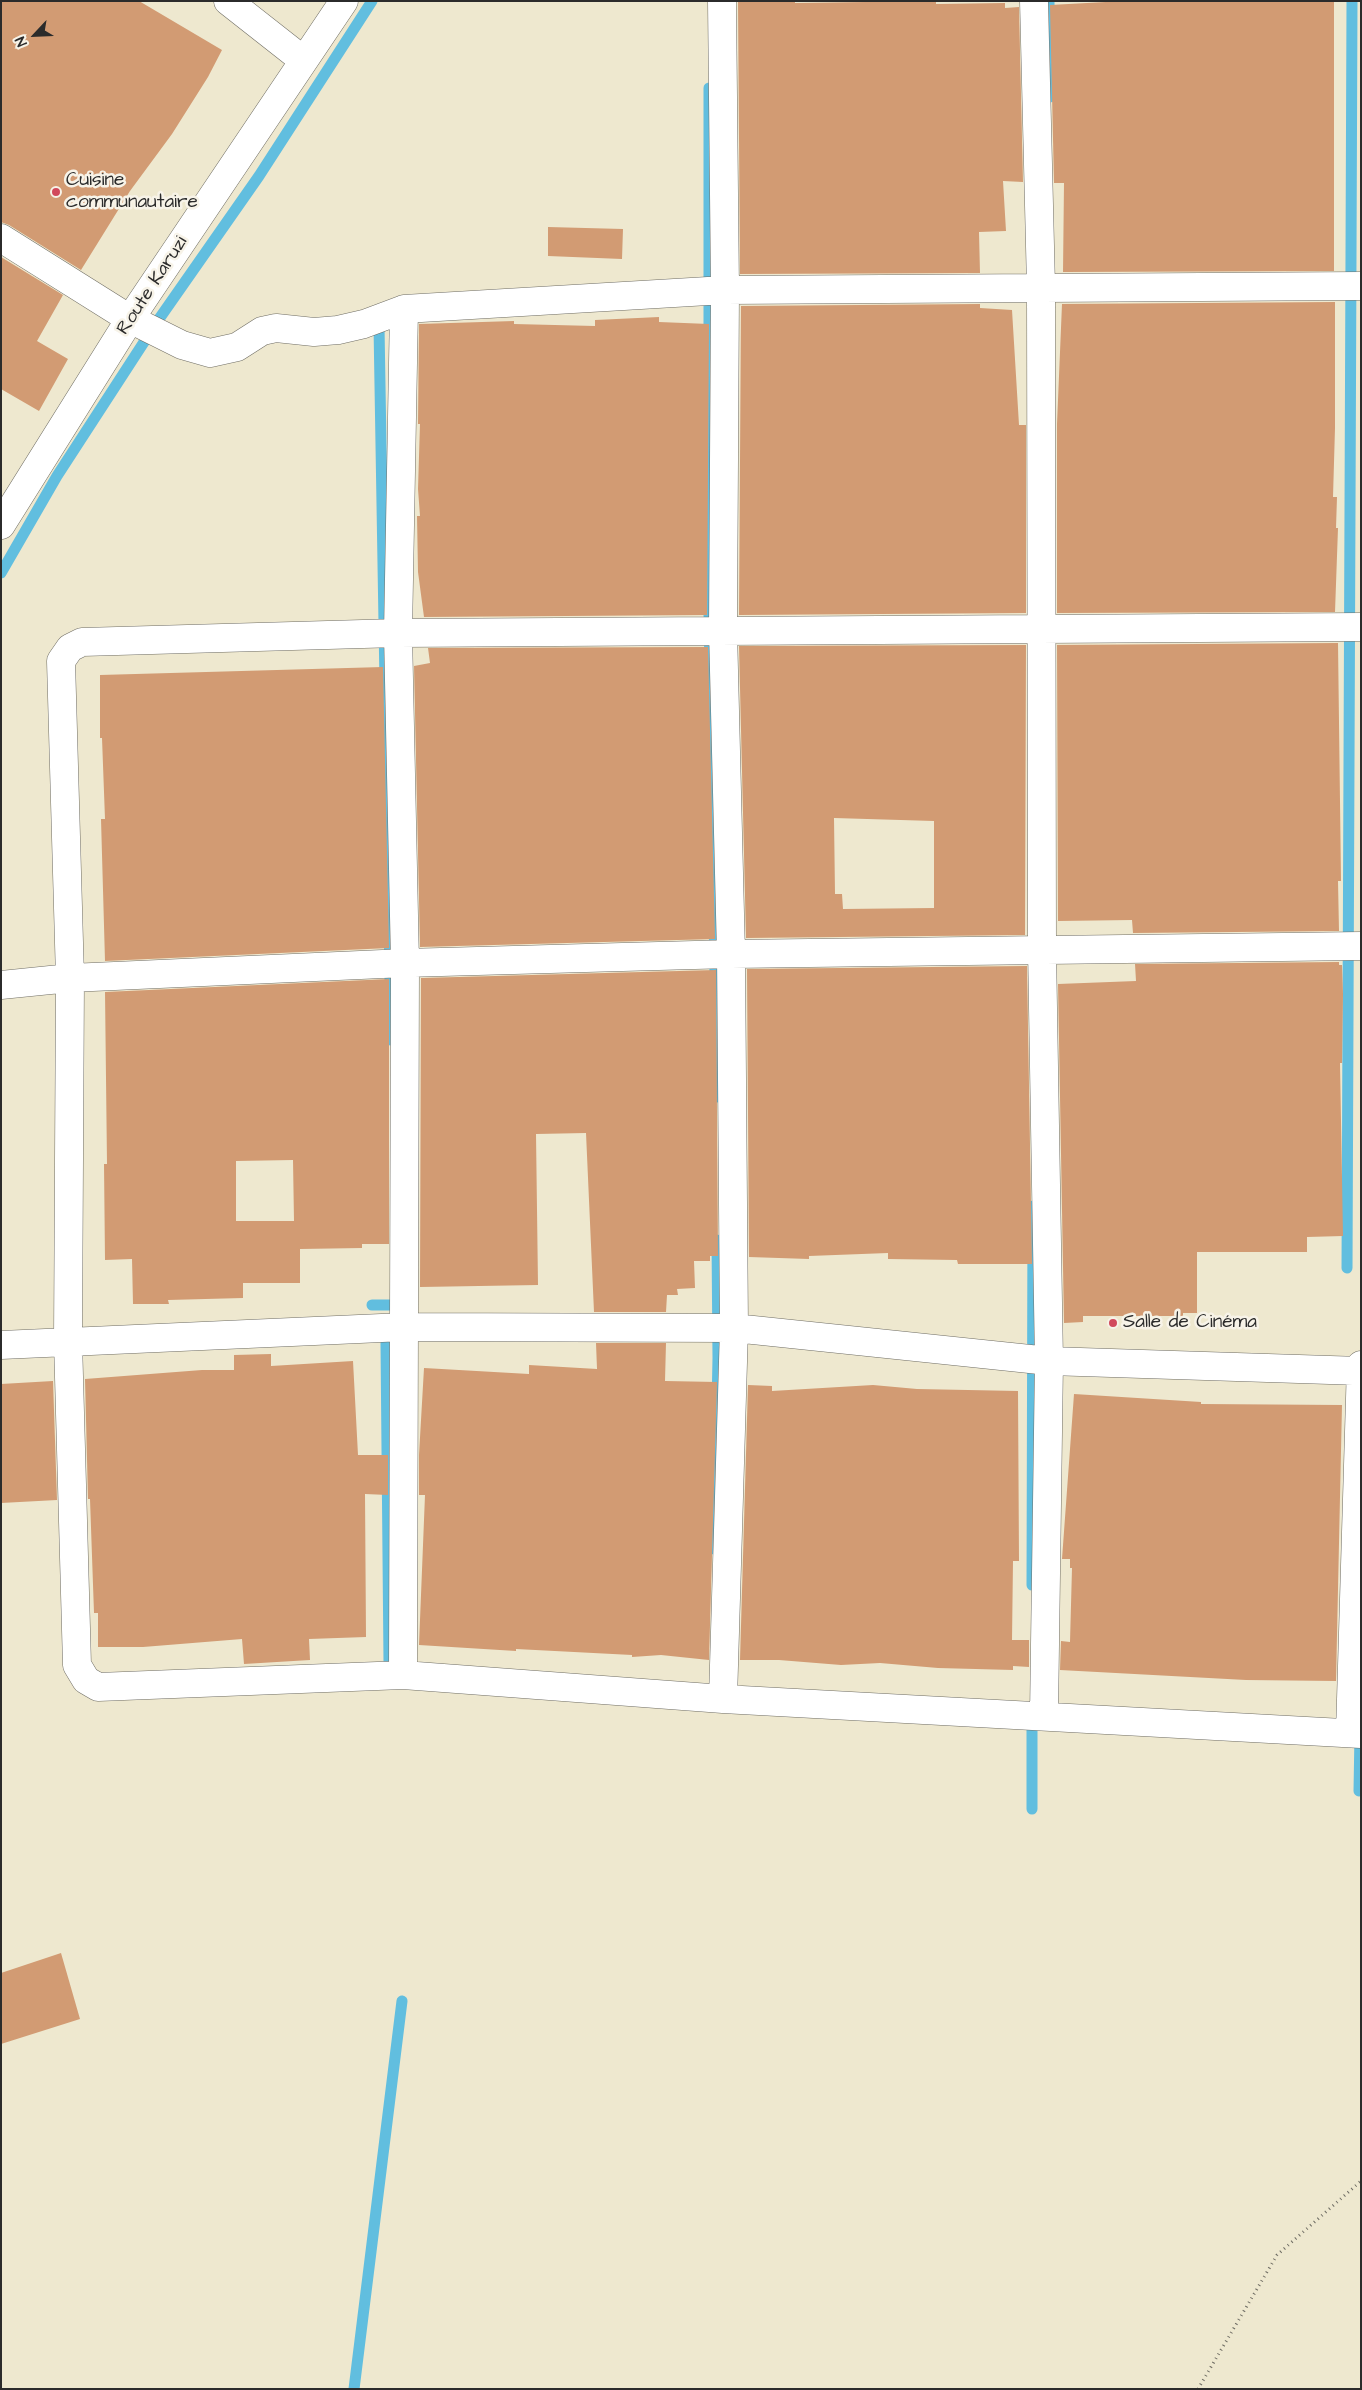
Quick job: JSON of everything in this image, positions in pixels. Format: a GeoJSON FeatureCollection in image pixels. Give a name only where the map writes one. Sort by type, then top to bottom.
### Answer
{"type":"FeatureCollection","features":[{"type":"Feature","properties":{"kind":"street"},"geometry":{"type":"LineString","coordinates":[[228,1],[303,60]]}},
{"type":"Feature","properties":{"kind":"street","name":"Route Karuzi"},"geometry":{"type":"LineString","coordinates":[[1,525],[130,319],[344,1]]}},
{"type":"Feature","properties":{"kind":"street"},"geometry":{"type":"LineString","coordinates":[[722,1],[725,290],[723,630],[730,954],[734,1328],[723,1700]]}},
{"type":"Feature","properties":{"kind":"street"},"geometry":{"type":"LineString","coordinates":[[1034,1],[1041,287],[1042,949],[1049,1361],[1044,1715]]}},
{"type":"Feature","properties":{"kind":"street"},"geometry":{"type":"LineString","coordinates":[[1,238],[130,319],[182,344],[210,353],[237,347],[262,332],[276,328],[314,332],[338,330],[364,324],[404,309],[725,290],[1361,286]]}},
{"type":"Feature","properties":{"kind":"street"},"geometry":{"type":"LineString","coordinates":[[402,1675],[405,963],[398,633],[404,309]]}},
{"type":"Feature","properties":{"kind":"street"},"geometry":{"type":"LineString","coordinates":[[1361,627],[398,633],[82,642],[70,648],[61,661],[70,978],[68,1341],[77,1665],[86,1680],[98,1687],[402,1675],[723,1700],[1044,1715],[1355,1733],[1361,1365]]}},
{"type":"Feature","properties":{"kind":"street"},"geometry":{"type":"LineString","coordinates":[[1,985],[70,978],[405,963],[730,954],[1361,946]]}},
{"type":"Feature","properties":{"kind":"street"},"geometry":{"type":"LineString","coordinates":[[1,1345],[404,1327],[734,1328],[1049,1361],[1361,1371]]}},
{"type":"Feature","properties":{"kind":"path"},"geometry":{"type":"LineString","coordinates":[[1198,2389],[1277,2256],[1361,2181]]}},
{"type":"Feature","properties":{"kind":"building"},"geometry":{"type":"Polygon","coordinates":[[[1,1],[139,1],[222,50],[208,77],[172,134],[130,191],[81,270],[9,225],[1,222],[1,1]]]}},
{"type":"Feature","properties":{"kind":"building"},"geometry":{"type":"Polygon","coordinates":[[[738,1],[795,1],[795,3],[936,1],[936,4],[1005,3],[1005,8],[1019,7],[1023,182],[1003,181],[1006,231],[979,232],[980,273],[740,274],[738,1]]]}},
{"type":"Feature","properties":{"kind":"building"},"geometry":{"type":"Polygon","coordinates":[[[1124,1],[1334,2],[1334,271],[1063,272],[1064,183],[1054,183],[1050,5],[1124,1]]]}},
{"type":"Feature","properties":{"kind":"building"},"geometry":{"type":"Polygon","coordinates":[[[548,227],[623,229],[622,259],[548,256],[548,227]]]}},
{"type":"Feature","properties":{"kind":"building"},"geometry":{"type":"Polygon","coordinates":[[[1,257],[63,295],[37,341],[68,359],[39,411],[1,389],[1,257]]]}},
{"type":"Feature","properties":{"kind":"building"},"geometry":{"type":"Polygon","coordinates":[[[1335,302],[1333,497],[1337,497],[1336,528],[1338,528],[1335,612],[1057,613],[1057,424],[1062,304],[1335,302]]]}},
{"type":"Feature","properties":{"kind":"building"},"geometry":{"type":"Polygon","coordinates":[[[980,304],[980,308],[1012,310],[1019,425],[1026,425],[1026,613],[739,615],[741,306],[980,304]]]}},
{"type":"Feature","properties":{"kind":"building"},"geometry":{"type":"Polygon","coordinates":[[[659,317],[659,322],[709,324],[707,615],[424,617],[418,572],[417,516],[420,516],[418,489],[420,424],[418,424],[419,324],[514,321],[514,324],[595,326],[595,320],[659,317]]]}},
{"type":"Feature","properties":{"kind":"building"},"geometry":{"type":"Polygon","coordinates":[[[1338,643],[1341,881],[1338,881],[1339,931],[1133,933],[1132,920],[1058,921],[1057,645],[1338,643]]]}},
{"type":"Feature","properties":{"kind":"building"},"geometry":{"type":"Polygon","coordinates":[[[1026,645],[1025,935],[746,938],[739,646],[1026,645]],[[834,818],[835,894],[842,894],[843,909],[934,908],[934,821],[834,818]]]}},
{"type":"Feature","properties":{"kind":"building"},"geometry":{"type":"Polygon","coordinates":[[[708,647],[715,939],[420,947],[414,666],[430,663],[428,648],[708,647]]]}},
{"type":"Feature","properties":{"kind":"building"},"geometry":{"type":"Polygon","coordinates":[[[383,667],[389,948],[105,961],[101,819],[105,819],[102,738],[100,738],[100,675],[383,667]]]}},
{"type":"Feature","properties":{"kind":"building"},"geometry":{"type":"Polygon","coordinates":[[[1339,962],[1339,965],[1342,965],[1343,994],[1342,1063],[1340,1063],[1343,1236],[1307,1237],[1307,1252],[1197,1252],[1197,1313],[1183,1313],[1183,1316],[1083,1316],[1083,1322],[1064,1323],[1058,984],[1136,981],[1135,964],[1339,962]]]}},
{"type":"Feature","properties":{"kind":"building"},"geometry":{"type":"Polygon","coordinates":[[[1027,966],[1032,1264],[958,1264],[957,1260],[888,1259],[888,1253],[809,1256],[809,1259],[749,1257],[747,969],[1027,966]]]}},
{"type":"Feature","properties":{"kind":"building"},"geometry":{"type":"Polygon","coordinates":[[[716,970],[718,1256],[710,1256],[710,1261],[694,1261],[695,1288],[677,1289],[678,1295],[667,1295],[666,1312],[594,1312],[586,1133],[536,1134],[538,1285],[420,1287],[421,978],[716,970]]]}},
{"type":"Feature","properties":{"kind":"building"},"geometry":{"type":"Polygon","coordinates":[[[389,979],[389,1244],[362,1244],[362,1248],[300,1249],[300,1283],[243,1283],[243,1298],[168,1300],[169,1304],[133,1304],[132,1259],[105,1260],[104,1164],[107,1164],[105,992],[389,979]],[[293,1160],[236,1161],[236,1221],[294,1221],[293,1160]]]}},
{"type":"Feature","properties":{"kind":"building"},"geometry":{"type":"Polygon","coordinates":[[[596,1343],[666,1343],[665,1381],[717,1382],[709,1660],[661,1655],[632,1657],[632,1655],[419,1645],[425,1495],[419,1495],[419,1455],[424,1368],[529,1374],[529,1365],[597,1369],[596,1343]]]}},
{"type":"Feature","properties":{"kind":"building"},"geometry":{"type":"Polygon","coordinates":[[[271,1354],[271,1366],[353,1361],[358,1455],[388,1455],[388,1495],[365,1494],[366,1637],[309,1639],[310,1660],[244,1664],[242,1639],[143,1647],[98,1647],[98,1613],[94,1613],[90,1499],[88,1499],[85,1379],[202,1370],[234,1370],[234,1355],[271,1354]]]}},
{"type":"Feature","properties":{"kind":"building"},"geometry":{"type":"Polygon","coordinates":[[[53,1381],[57,1500],[1,1503],[1,1384],[53,1381]]]}},
{"type":"Feature","properties":{"kind":"building"},"geometry":{"type":"Polygon","coordinates":[[[748,1385],[772,1386],[772,1391],[873,1385],[917,1389],[1018,1391],[1019,1561],[1013,1561],[1012,1640],[1029,1640],[1029,1667],[1013,1666],[1013,1670],[938,1668],[880,1663],[841,1665],[779,1660],[740,1660],[748,1385]]]}},
{"type":"Feature","properties":{"kind":"building"},"geometry":{"type":"Polygon","coordinates":[[[1074,1394],[1201,1402],[1201,1404],[1342,1405],[1336,1681],[1246,1680],[1060,1670],[1061,1641],[1070,1642],[1072,1568],[1070,1568],[1070,1559],[1062,1559],[1074,1394]]]}},
{"type":"Feature","properties":{"kind":"building"},"geometry":{"type":"Polygon","coordinates":[[[61,1953],[80,2019],[1,2044],[1,1973],[61,1953]]]}},
{"type":"Feature","properties":{"kind":"waterway"},"geometry":{"type":"LineString","coordinates":[[1,573],[57,476],[159,319],[259,176],[372,1]]}},
{"type":"Feature","properties":{"kind":"waterway"},"geometry":{"type":"LineString","coordinates":[[1049,1],[1050,97]]}},
{"type":"Feature","properties":{"kind":"waterway"},"geometry":{"type":"LineString","coordinates":[[1347,1268],[1352,1]]}},
{"type":"Feature","properties":{"kind":"waterway"},"geometry":{"type":"LineString","coordinates":[[709,88],[709,613],[717,1097]]}},
{"type":"Feature","properties":{"kind":"waterway"},"geometry":{"type":"LineString","coordinates":[[379,326],[391,1040]]}},
{"type":"Feature","properties":{"kind":"waterway"},"geometry":{"type":"LineString","coordinates":[[1032,1585],[1033,1206]]}},
{"type":"Feature","properties":{"kind":"waterway"},"geometry":{"type":"LineString","coordinates":[[714,1549],[718,1358],[717,1240]]}},
{"type":"Feature","properties":{"kind":"waterway"},"geometry":{"type":"LineString","coordinates":[[372,1305],[396,1305],[396,1296]]}},
{"type":"Feature","properties":{"kind":"waterway"},"geometry":{"type":"LineString","coordinates":[[386,1343],[389,1662]]}},
{"type":"Feature","properties":{"kind":"waterway"},"geometry":{"type":"LineString","coordinates":[[1032,1716],[1032,1809]]}},
{"type":"Feature","properties":{"kind":"waterway"},"geometry":{"type":"LineString","coordinates":[[1359,1791],[1360,1733]]}},
{"type":"Feature","properties":{"kind":"waterway"},"geometry":{"type":"LineString","coordinates":[[354,2389],[402,2001]]}},
{"type":"Feature","properties":{"kind":"place","name":"Cuisine communautaire"},"geometry":{"type":"Point","coordinates":[56,192]}},
{"type":"Feature","properties":{"kind":"place","name":"Salle de Cinéma"},"geometry":{"type":"Point","coordinates":[1113,1323]}}]}
